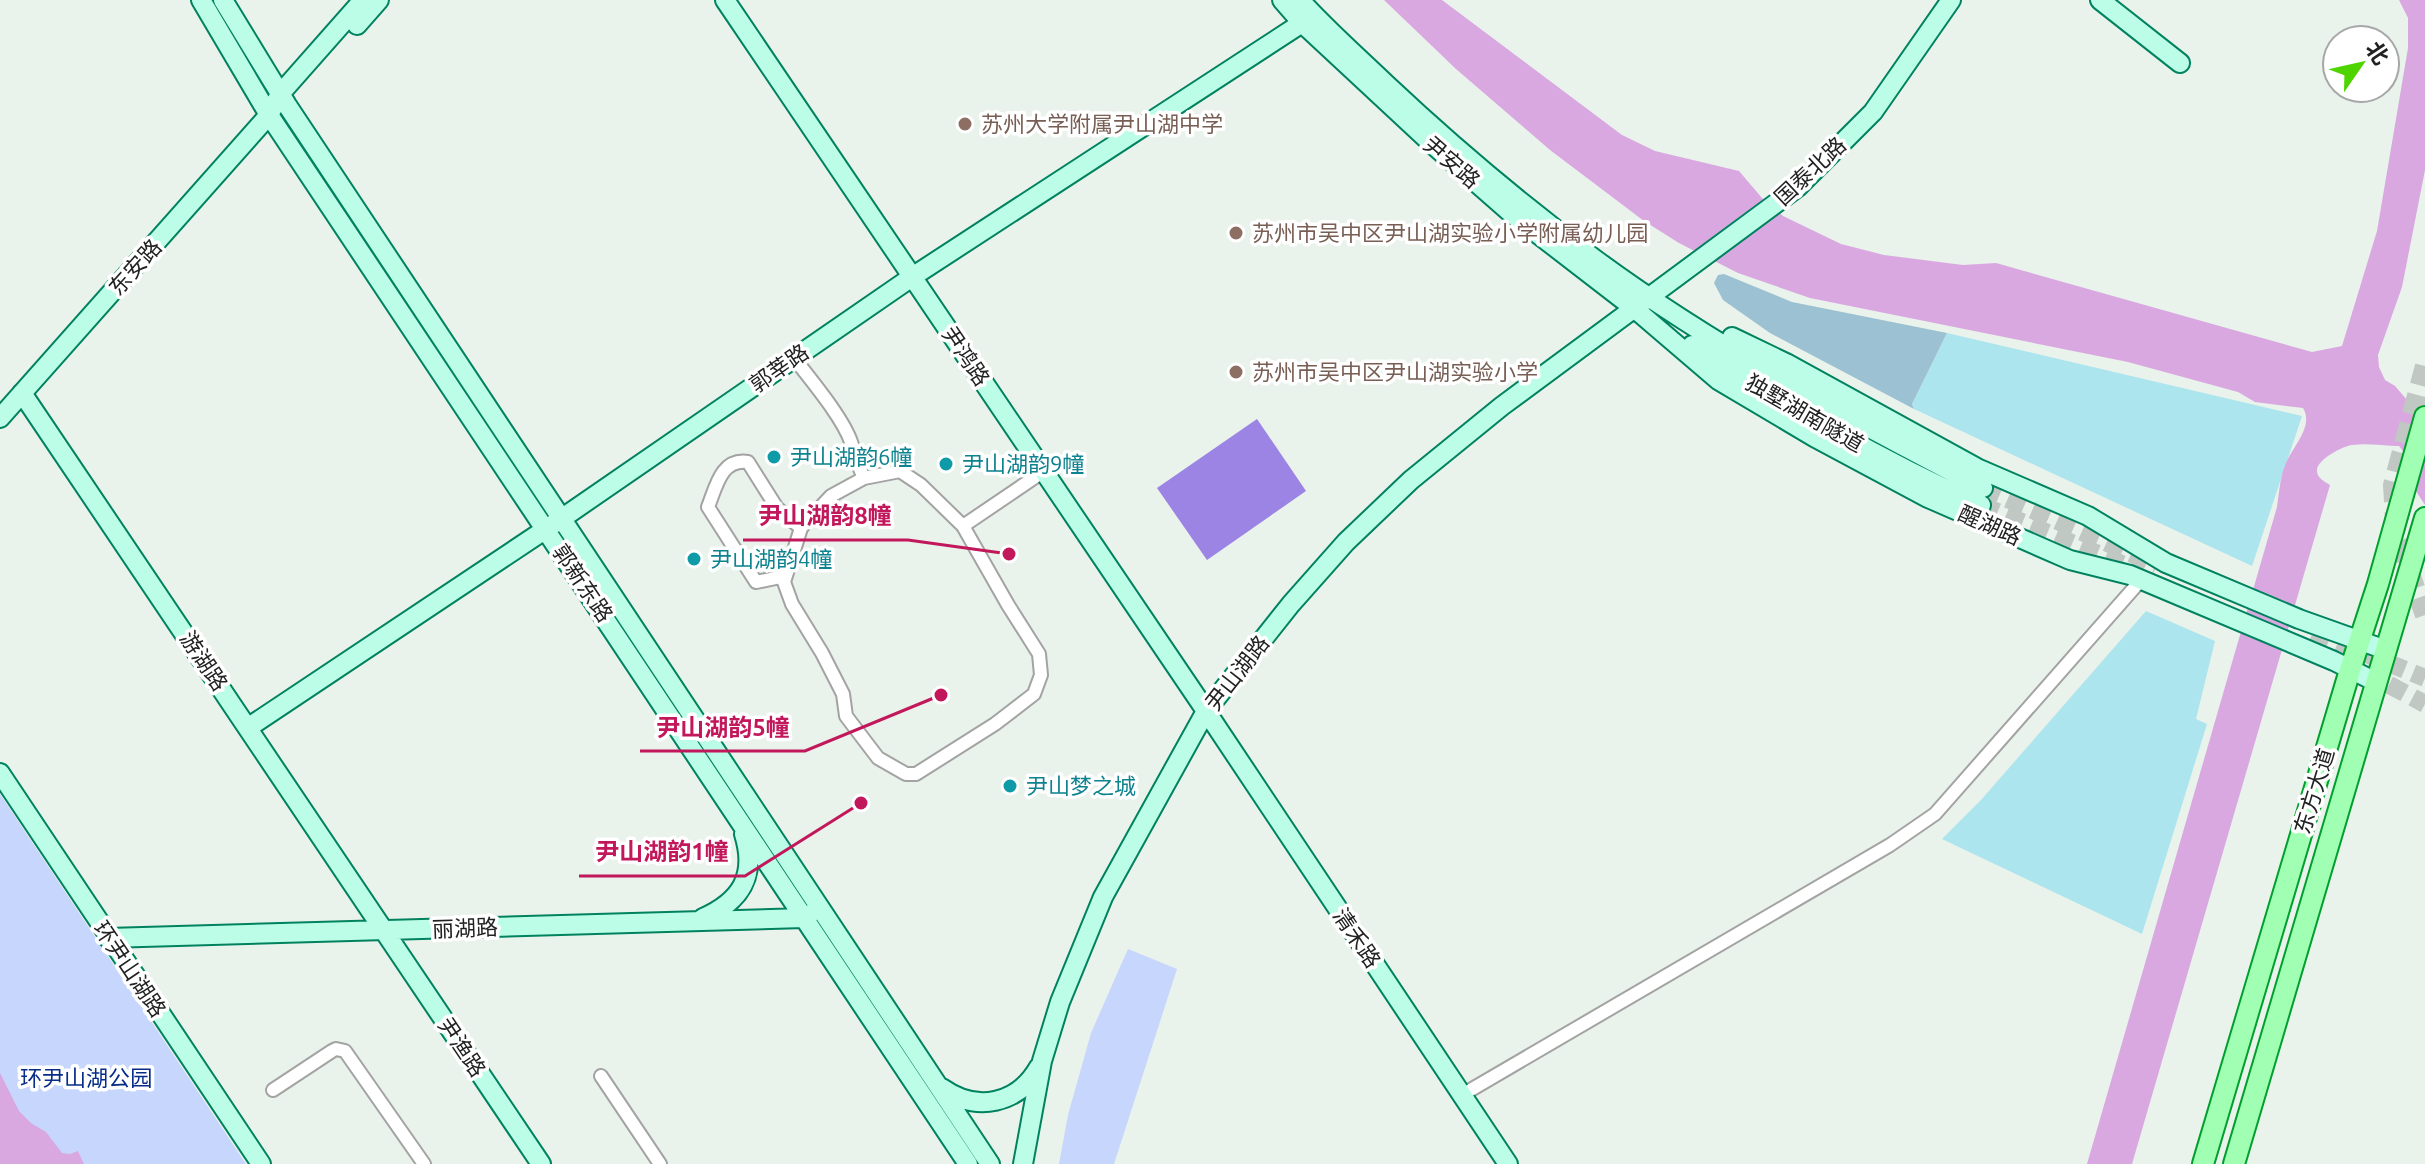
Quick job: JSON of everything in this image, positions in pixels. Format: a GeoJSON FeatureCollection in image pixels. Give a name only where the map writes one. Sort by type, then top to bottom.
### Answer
{"type":"FeatureCollection","features":[{"type":"Feature","properties":{"kind":"main road","name":"东方大道"},"geometry":{"type":"LineString","coordinates":[[2203,1164],[2378,584],[2425,417]]}},
{"type":"Feature","properties":{"kind":"main road","name":"东方大道"},"geometry":{"type":"LineString","coordinates":[[2234,1164],[2425,518]]}},
{"type":"Feature","properties":{"kind":"street","name":"郭新东路"},"geometry":{"type":"LineString","coordinates":[[201,0],[269,115],[554,524],[812,913],[968,1164]]}},
{"type":"Feature","properties":{"kind":"street","name":"郭新东路"},"geometry":{"type":"LineString","coordinates":[[223,0],[283,100],[739,819],[936,1083],[990,1164]]}},
{"type":"Feature","properties":{"kind":"street","name":"东安路"},"geometry":{"type":"LineString","coordinates":[[283,100],[363,0]]}},
{"type":"Feature","properties":{"kind":"street","name":"东安路"},"geometry":{"type":"LineString","coordinates":[[0,418],[269,115],[379,0]]}},
{"type":"Feature","properties":{"kind":"street","name":"尹鸿路"},"geometry":{"type":"LineString","coordinates":[[725,0],[1206,711]]}},
{"type":"Feature","properties":{"kind":"street","name":"尹安路"},"geometry":{"type":"LineString","coordinates":[[1282,0],[1305,12],[1431,143],[1501,204],[1643,303]]}},
{"type":"Feature","properties":{"kind":"street","name":"国泰北路"},"geometry":{"type":"LineString","coordinates":[[1643,303],[1798,187],[1873,112],[1951,0]]}},
{"type":"Feature","properties":{"kind":"street"},"geometry":{"type":"LineString","coordinates":[[2100,0],[2180,63]]}},
{"type":"Feature","properties":{"kind":"street","name":"郭莘路"},"geometry":{"type":"LineString","coordinates":[[249,727],[554,524],[912,277],[1305,12]]}},
{"type":"Feature","properties":{"kind":"street"},"geometry":{"type":"LineString","coordinates":[[1643,303],[1786,363],[1977,468],[2088,516],[2166,563],[2299,619],[2386,650]]}},
{"type":"Feature","properties":{"kind":"street","name":"独墅湖南隧道"},"geometry":{"type":"LineString","coordinates":[[1643,303],[1738,375],[1856,443],[1927,481],[1982,497]]}},
{"type":"Feature","properties":{"kind":"street","name":"醒湖路"},"geometry":{"type":"LineString","coordinates":[[1643,303],[1718,380],[1814,437],[1928,498],[2070,560],[2141,580],[2334,661],[2376,682]]}},
{"type":"Feature","properties":{"kind":"street","name":"尹山湖路"},"geometry":{"type":"LineString","coordinates":[[1023,1164],[1042,1061],[1060,1002],[1103,897],[1206,711],[1346,542],[1411,480],[1502,406],[1643,303]]}},
{"type":"Feature","properties":{"kind":"street"},"geometry":{"type":"LineString","coordinates":[[794,358],[851,441],[864,478]]}},
{"type":"Feature","properties":{"kind":"street","name":"游湖路"},"geometry":{"type":"LineString","coordinates":[[22,393],[384,931]]}},
{"type":"Feature","properties":{"kind":"street"},"geometry":{"type":"LineString","coordinates":[[785,576],[756,582],[708,507],[726,467],[738,461],[748,462],[777,508],[801,528]]}},
{"type":"Feature","properties":{"kind":"street"},"geometry":{"type":"LineString","coordinates":[[900,471],[921,485],[963,526],[1039,654],[1041,675],[1034,694],[985,731],[916,774],[906,774],[878,758],[846,716],[843,694],[792,604],[784,582],[801,528],[831,496],[864,478],[900,471]]}},
{"type":"Feature","properties":{"kind":"street"},"geometry":{"type":"LineString","coordinates":[[963,526],[1044,471]]}},
{"type":"Feature","properties":{"kind":"street"},"geometry":{"type":"LineString","coordinates":[[1462,1095],[1890,845],[1935,814],[2141,580]]}},
{"type":"Feature","properties":{"kind":"street","name":"清禾路"},"geometry":{"type":"LineString","coordinates":[[1206,711],[1508,1164]]}},
{"type":"Feature","properties":{"kind":"street","name":"环尹山湖路"},"geometry":{"type":"LineString","coordinates":[[0,773],[261,1164]]}},
{"type":"Feature","properties":{"kind":"street"},"geometry":{"type":"LineString","coordinates":[[696,921],[724,908],[744,884],[749,859],[739,819]]}},
{"type":"Feature","properties":{"kind":"street","name":"丽湖路"},"geometry":{"type":"LineString","coordinates":[[108,938],[696,921],[812,913]]}},
{"type":"Feature","properties":{"kind":"street","name":"尹渔路"},"geometry":{"type":"LineString","coordinates":[[384,931],[541,1164]]}},
{"type":"Feature","properties":{"kind":"street"},"geometry":{"type":"LineString","coordinates":[[273,1090],[332,1051],[345,1051],[424,1164]]}},
{"type":"Feature","properties":{"kind":"street"},"geometry":{"type":"LineString","coordinates":[[936,1083],[953,1096],[965,1100],[992,1101],[1019,1091],[1031,1080],[1042,1061]]}},
{"type":"Feature","properties":{"kind":"street"},"geometry":{"type":"LineString","coordinates":[[601,1076],[660,1164]]}},
{"type":"Feature","properties":{"kind":"shaded area"},"geometry":{"type":"Polygon","coordinates":[[[1384,0],[1442,0],[1622,135],[1655,151],[1739,171],[1762,198],[1783,216],[1841,244],[1884,255],[1963,265],[1996,263],[2312,352],[2342,346],[2377,231],[2399,104],[2401,104],[2408,48],[2408,18],[2399,0],[2425,0],[2425,170],[2402,287],[2378,355],[2385,380],[2395,386],[2425,421],[2425,505],[2403,471],[2403,451],[2399,446],[2348,446],[2331,454],[2318,467],[2318,476],[2330,485],[2132,1164],[2087,1164],[2277,507],[2283,473],[2306,423],[2303,408],[2255,402],[2238,392],[2128,362],[1810,298],[1738,273],[1644,221],[1550,150],[1456,69],[1384,0]]]}},
{"type":"Feature","properties":{"kind":"shaded area"},"geometry":{"type":"Polygon","coordinates":[[[1724,274],[1792,302],[1947,333],[1912,404],[1914,409],[1770,333],[1723,300],[1714,283],[1718,275],[1724,274]]]}},
{"type":"Feature","properties":{"kind":"shaded area"},"geometry":{"type":"Polygon","coordinates":[[[1947,333],[2302,416],[2252,566],[1914,409],[1912,404],[1947,333]]]}},
{"type":"Feature","properties":{"kind":"shaded area"},"geometry":{"type":"Polygon","coordinates":[[[1257,419],[1306,491],[1207,560],[1157,488],[1257,419]]]}},
{"type":"Feature","properties":{"kind":"shaded area"},"geometry":{"type":"Polygon","coordinates":[[[2146,611],[2215,641],[2196,719],[2207,724],[2142,934],[1942,839],[1981,800],[2146,611]]]}},
{"type":"Feature","properties":{"kind":"shaded area"},"geometry":{"type":"Polygon","coordinates":[[[0,1073],[19,1111],[46,1132],[62,1153],[78,1151],[84,1164],[0,1164],[0,1073]]]}},
{"type":"Feature","properties":{"kind":"green space","name":"环尹山湖公园"},"geometry":{"type":"Polygon","coordinates":[[[0,794],[246,1164],[0,1164],[0,794]]]}},
{"type":"Feature","properties":{"kind":"green space"},"geometry":{"type":"Polygon","coordinates":[[[1128,949],[1177,969],[1114,1164],[1059,1164],[1068,1115],[1091,1033],[1128,949]]]}},
{"type":"Feature","properties":{"kind":"tunnel"},"geometry":{"type":"LineString","coordinates":[[2425,366],[2393,485],[2396,535],[2425,615]]}},
{"type":"Feature","properties":{"kind":"tunnel"},"geometry":{"type":"LineString","coordinates":[[1983,488],[2157,565]]}},
{"type":"Feature","properties":{"kind":"tunnel"},"geometry":{"type":"LineString","coordinates":[[1981,505],[2141,572]]}},
{"type":"Feature","properties":{"kind":"tunnel"},"geometry":{"type":"LineString","coordinates":[[2313,632],[2425,678]]}},
{"type":"Feature","properties":{"kind":"tunnel"},"geometry":{"type":"LineString","coordinates":[[2365,672],[2425,704]]}},
{"type":"Feature","properties":{"kind":"place","name":"苏州大学附属尹山湖中学"},"geometry":{"type":"Point","coordinates":[965,124]}},
{"type":"Feature","properties":{"kind":"place","name":"苏州市吴中区尹山湖实验小学附属幼儿园"},"geometry":{"type":"Point","coordinates":[1236,233]}},
{"type":"Feature","properties":{"kind":"place","name":"苏州市吴中区尹山湖实验小学"},"geometry":{"type":"Point","coordinates":[1236,372]}},
{"type":"Feature","properties":{"kind":"place","name":"尹山湖韵6幢"},"geometry":{"type":"Point","coordinates":[774,457]}},
{"type":"Feature","properties":{"kind":"place","name":"尹山湖韵9幢"},"geometry":{"type":"Point","coordinates":[946,464]}},
{"type":"Feature","properties":{"kind":"place","name":"尹山湖韵8幢"},"geometry":{"type":"Point","coordinates":[1009,554]}},
{"type":"Feature","properties":{"kind":"place","name":"尹山湖韵4幢"},"geometry":{"type":"Point","coordinates":[694,559]}},
{"type":"Feature","properties":{"kind":"place","name":"尹山湖韵5幢"},"geometry":{"type":"Point","coordinates":[941,695]}},
{"type":"Feature","properties":{"kind":"place","name":"尹山梦之城"},"geometry":{"type":"Point","coordinates":[1010,786]}},
{"type":"Feature","properties":{"kind":"place","name":"尹山湖韵1幢"},"geometry":{"type":"Point","coordinates":[861,803]}}]}
